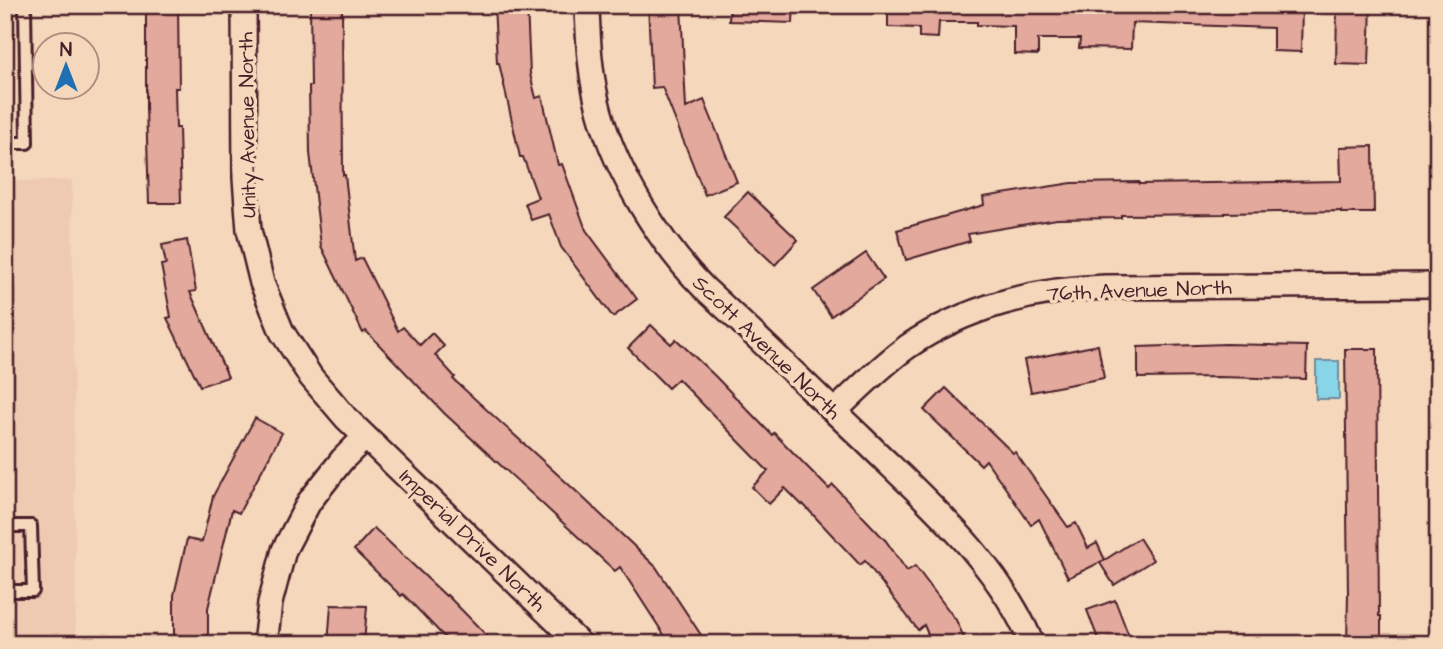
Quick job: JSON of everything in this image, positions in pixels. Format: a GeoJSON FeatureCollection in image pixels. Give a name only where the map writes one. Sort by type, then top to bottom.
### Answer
{"type":"FeatureCollection","features":[{"type":"Feature","properties":{"kind":"street","name":"Unity Avenue North"},"geometry":{"type":"LineString","coordinates":[[244,5],[245,178],[249,230],[262,283],[282,332],[311,377],[365,437]]}},
{"type":"Feature","properties":{"kind":"street","name":"Scott Avenue North"},"geometry":{"type":"LineString","coordinates":[[587,5],[590,60],[600,113],[622,169],[652,222],[687,271],[932,505],[979,556],[1016,612],[1032,644]]}},
{"type":"Feature","properties":{"kind":"street","name":"76th Avenue North"},"geometry":{"type":"LineString","coordinates":[[835,411],[871,376],[925,336],[971,314],[1026,296],[1105,287],[1438,285]]}},
{"type":"Feature","properties":{"kind":"street"},"geometry":{"type":"LineString","coordinates":[[265,644],[270,603],[284,550],[309,502],[342,460],[365,437]]}},
{"type":"Feature","properties":{"kind":"street","name":"Imperial Drive North"},"geometry":{"type":"LineString","coordinates":[[365,437],[580,644]]}},
{"type":"Feature","properties":{"kind":"lane"},"geometry":{"type":"LineString","coordinates":[[5,143],[27,143],[24,5]]}},
{"type":"Feature","properties":{"kind":"lane"},"geometry":{"type":"LineString","coordinates":[[5,526],[31,526],[33,591],[5,591]]}},
{"type":"Feature","properties":{"kind":"shaded area"},"geometry":{"type":"Polygon","coordinates":[[[72,180],[76,644],[5,644],[5,181],[72,180]]]}},
{"type":"Feature","properties":{"kind":"water"},"geometry":{"type":"Polygon","coordinates":[[[1316,361],[1339,361],[1339,399],[1316,399],[1316,361]]]}},
{"type":"Feature","properties":{"kind":"building"},"geometry":{"type":"Polygon","coordinates":[[[146,5],[178,5],[179,88],[175,88],[181,203],[149,203],[146,5]]]}},
{"type":"Feature","properties":{"kind":"building"},"geometry":{"type":"Polygon","coordinates":[[[310,5],[342,5],[343,175],[355,261],[362,258],[398,331],[403,327],[420,345],[432,333],[444,346],[435,355],[455,377],[453,379],[656,567],[707,644],[670,644],[620,567],[615,571],[444,413],[366,331],[363,333],[321,246],[310,153],[310,5]]]}},
{"type":"Feature","properties":{"kind":"building"},"geometry":{"type":"Polygon","coordinates":[[[494,5],[527,5],[530,74],[536,98],[542,96],[558,165],[562,164],[586,230],[637,299],[613,317],[561,247],[549,214],[531,220],[525,203],[538,198],[523,157],[520,157],[497,63],[494,5]]]}},
{"type":"Feature","properties":{"kind":"building"},"geometry":{"type":"Polygon","coordinates":[[[648,5],[681,5],[686,108],[704,100],[737,182],[705,195],[662,87],[652,88],[648,5]]]}},
{"type":"Feature","properties":{"kind":"building"},"geometry":{"type":"Polygon","coordinates":[[[730,5],[794,5],[793,23],[729,21],[730,5]]]}},
{"type":"Feature","properties":{"kind":"building"},"geometry":{"type":"Polygon","coordinates":[[[888,5],[1302,5],[1301,52],[1273,51],[1273,28],[1132,23],[1131,49],[1079,48],[1080,39],[1038,39],[1038,55],[1014,54],[1014,26],[939,22],[938,38],[919,37],[919,28],[888,27],[888,5]]]}},
{"type":"Feature","properties":{"kind":"building"},"geometry":{"type":"Polygon","coordinates":[[[1337,5],[1371,5],[1369,65],[1336,64],[1337,5]]]}},
{"type":"Feature","properties":{"kind":"building"},"geometry":{"type":"Polygon","coordinates":[[[1373,146],[1374,213],[1225,213],[1057,219],[968,234],[970,241],[906,260],[897,230],[984,205],[983,197],[1072,183],[1341,181],[1340,147],[1373,146]]]}},
{"type":"Feature","properties":{"kind":"building"},"geometry":{"type":"Polygon","coordinates":[[[748,192],[798,240],[775,265],[724,217],[748,192]]]}},
{"type":"Feature","properties":{"kind":"building"},"geometry":{"type":"Polygon","coordinates":[[[187,240],[196,291],[190,292],[228,377],[200,386],[167,318],[171,317],[161,265],[166,264],[162,245],[187,240]]]}},
{"type":"Feature","properties":{"kind":"building"},"geometry":{"type":"Polygon","coordinates":[[[866,253],[884,279],[831,316],[813,290],[866,253]]]}},
{"type":"Feature","properties":{"kind":"building"},"geometry":{"type":"Polygon","coordinates":[[[651,325],[671,344],[676,339],[829,489],[833,485],[886,541],[907,571],[915,566],[956,620],[967,644],[932,644],[924,625],[918,630],[865,561],[860,565],[785,488],[769,504],[752,487],[768,471],[678,379],[668,388],[628,348],[651,325]]]}},
{"type":"Feature","properties":{"kind":"building"},"geometry":{"type":"Polygon","coordinates":[[[1226,344],[1307,346],[1306,379],[1138,378],[1138,347],[1226,344]]]}},
{"type":"Feature","properties":{"kind":"building"},"geometry":{"type":"Polygon","coordinates":[[[1098,345],[1104,378],[1031,392],[1024,360],[1098,345]]]}},
{"type":"Feature","properties":{"kind":"building"},"geometry":{"type":"Polygon","coordinates":[[[1345,349],[1377,349],[1381,644],[1347,644],[1345,349]]]}},
{"type":"Feature","properties":{"kind":"building"},"geometry":{"type":"Polygon","coordinates":[[[946,388],[1015,452],[1068,527],[1076,523],[1088,548],[1097,543],[1105,560],[1068,578],[1039,519],[1031,525],[986,460],[981,465],[924,410],[946,388]]]}},
{"type":"Feature","properties":{"kind":"building"},"geometry":{"type":"Polygon","coordinates":[[[255,418],[282,433],[239,513],[232,510],[208,608],[208,644],[174,644],[174,595],[187,539],[202,542],[213,496],[255,418]]]}},
{"type":"Feature","properties":{"kind":"building"},"geometry":{"type":"Polygon","coordinates":[[[374,528],[447,595],[495,644],[451,644],[403,594],[401,596],[354,550],[374,528]]]}},
{"type":"Feature","properties":{"kind":"building"},"geometry":{"type":"Polygon","coordinates":[[[1139,538],[1153,560],[1114,585],[1100,563],[1139,538]]]}},
{"type":"Feature","properties":{"kind":"building"},"geometry":{"type":"Polygon","coordinates":[[[1115,600],[1132,644],[1100,644],[1087,610],[1115,600]]]}},
{"type":"Feature","properties":{"kind":"building"},"geometry":{"type":"Polygon","coordinates":[[[331,605],[367,606],[364,644],[328,644],[331,605]]]}}]}
